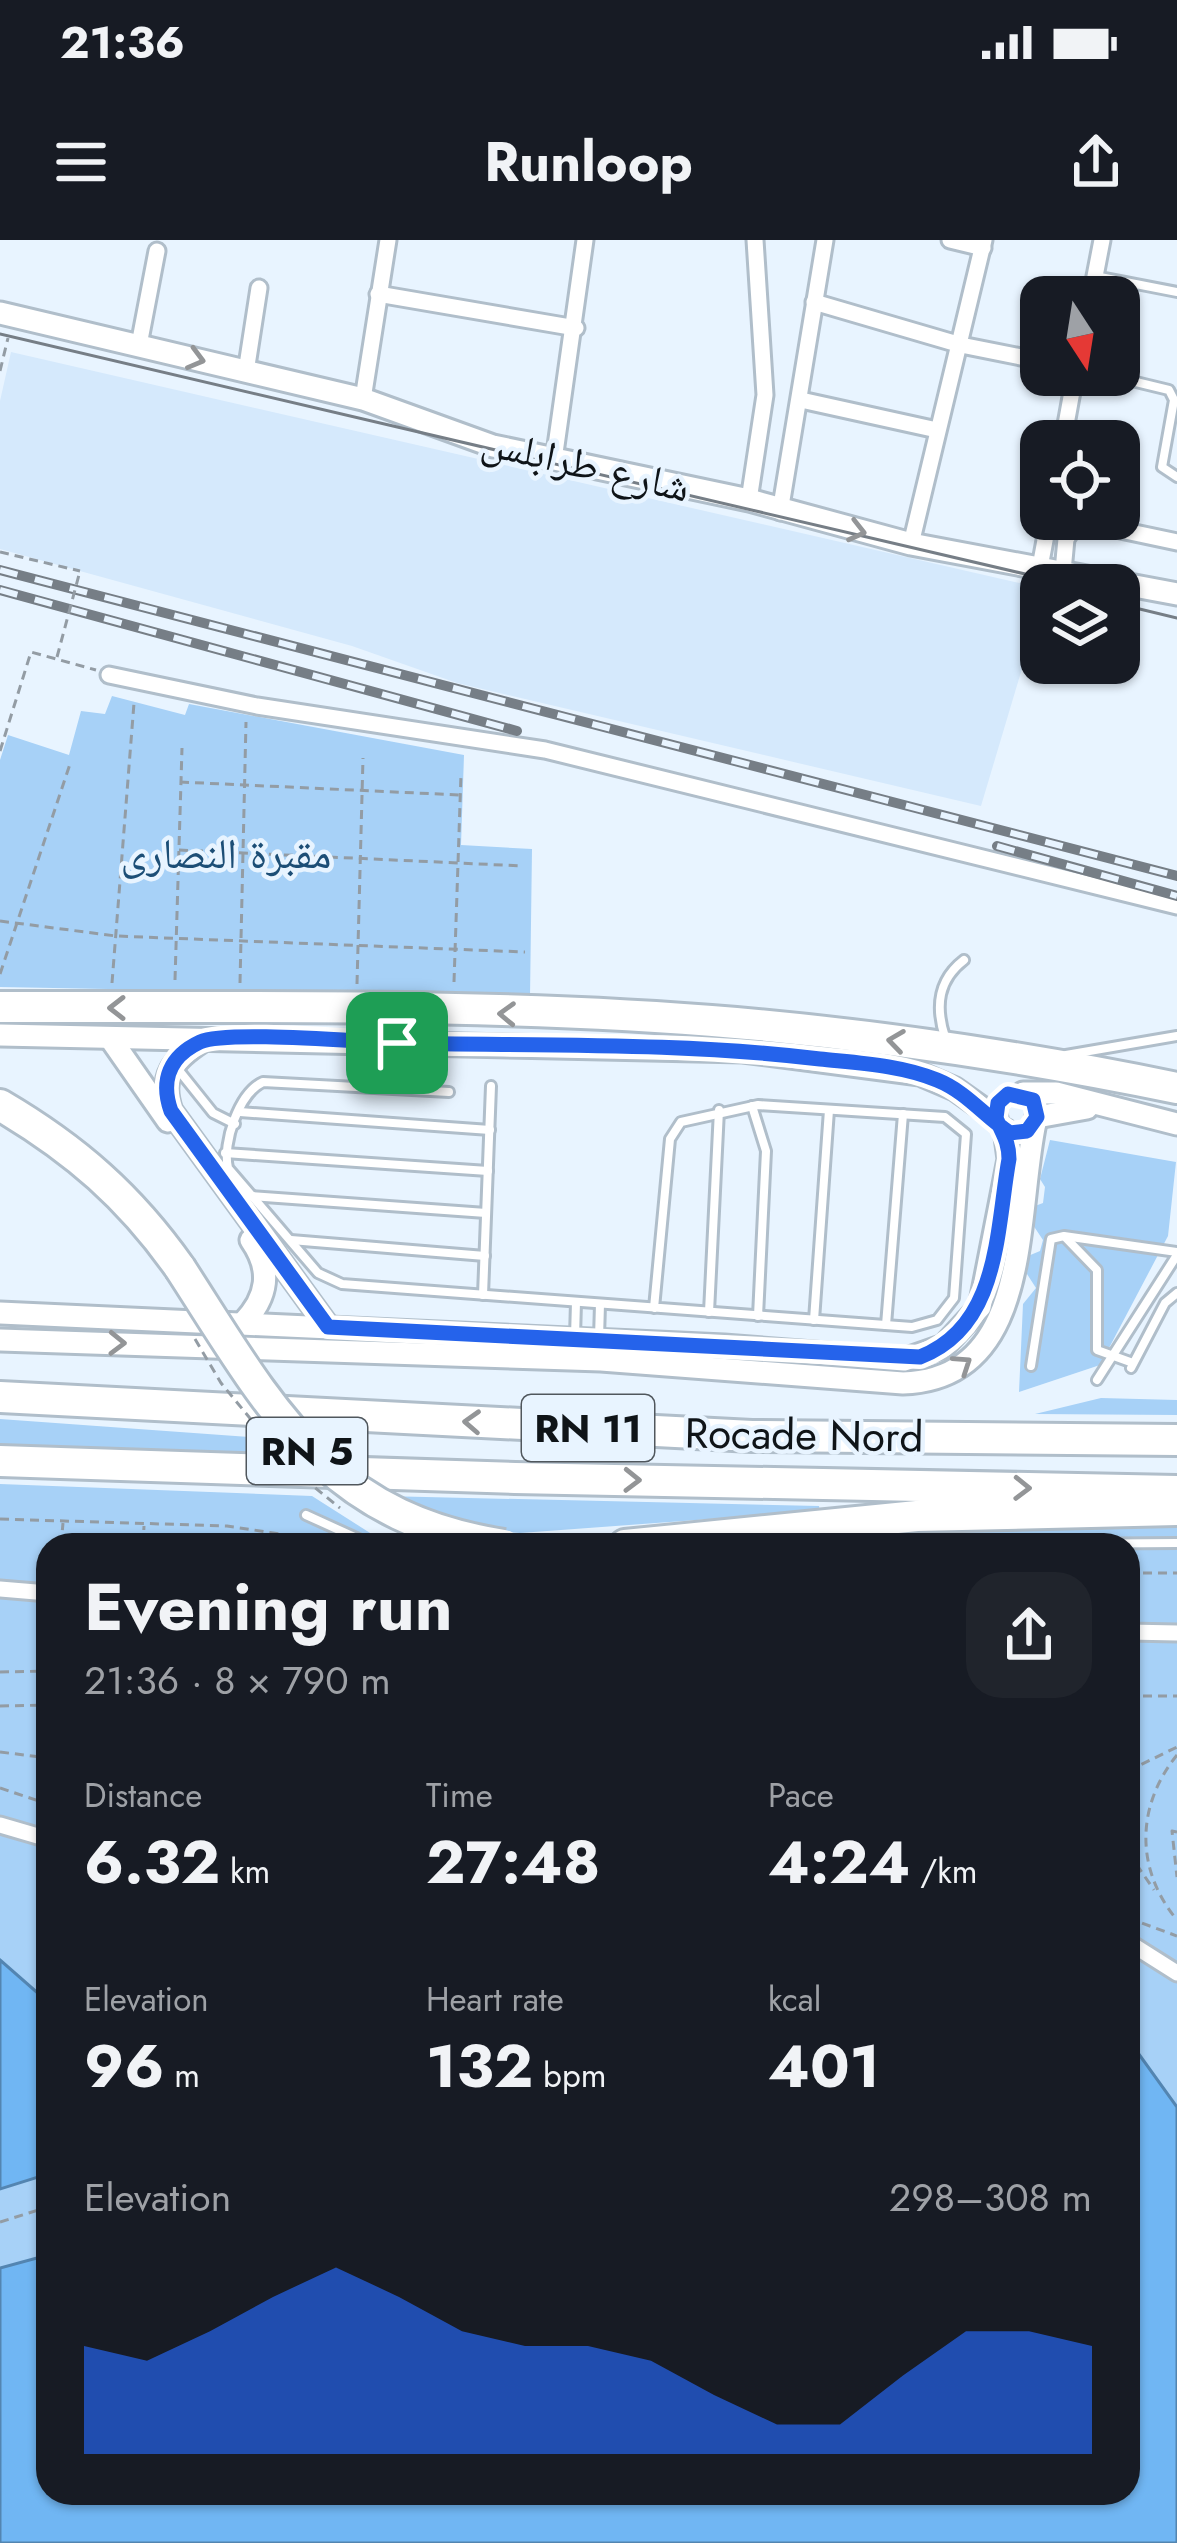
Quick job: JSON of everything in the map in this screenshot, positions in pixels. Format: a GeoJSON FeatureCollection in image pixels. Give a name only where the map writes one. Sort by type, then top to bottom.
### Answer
{"type":"FeatureCollection","features":[{"type":"Feature","properties":{"kind":"highway"},"geometry":{"type":"LineString","coordinates":[[0,1007],[494,1013],[709,1022],[1044,1061],[1177,1088]]}},
{"type":"Feature","properties":{"kind":"highway","name":"RN 5"},"geometry":{"type":"LineString","coordinates":[[0,1105],[100,1171],[145,1218],[298,1442],[340,1480],[430,1528],[452,1533]]}},
{"type":"Feature","properties":{"kind":"highway","name":"Rocade Nord"},"geometry":{"type":"LineString","coordinates":[[0,1397],[752,1436],[1177,1440]]}},
{"type":"Feature","properties":{"kind":"highway","name":"Rocade Nord"},"geometry":{"type":"LineString","coordinates":[[0,1461],[515,1478],[1177,1491]]}},
{"type":"Feature","properties":{"kind":"highway","name":"Rocade Nord"},"geometry":{"type":"LineString","coordinates":[[873,1533],[1177,1510]]}},
{"type":"Feature","properties":{"kind":"street"},"geometry":{"type":"LineString","coordinates":[[363,399],[388,240]]}},
{"type":"Feature","properties":{"kind":"street"},"geometry":{"type":"LineString","coordinates":[[554,460],[585,240]]}},
{"type":"Feature","properties":{"kind":"street"},"geometry":{"type":"LineString","coordinates":[[748,500],[764,395],[754,240]]}},
{"type":"Feature","properties":{"kind":"street"},"geometry":{"type":"LineString","coordinates":[[780,512],[826,240]]}},
{"type":"Feature","properties":{"kind":"street"},"geometry":{"type":"LineString","coordinates":[[911,544],[984,244],[950,240]]}},
{"type":"Feature","properties":{"kind":"street"},"geometry":{"type":"LineString","coordinates":[[1094,275],[1102,240]]}},
{"type":"Feature","properties":{"kind":"street"},"geometry":{"type":"LineString","coordinates":[[140,345],[157,251]]}},
{"type":"Feature","properties":{"kind":"street"},"geometry":{"type":"LineString","coordinates":[[246,373],[259,288]]}},
{"type":"Feature","properties":{"kind":"street"},"geometry":{"type":"LineString","coordinates":[[378,294],[576,328]]}},
{"type":"Feature","properties":{"kind":"street"},"geometry":{"type":"LineString","coordinates":[[814,302],[961,345],[1020,357]]}},
{"type":"Feature","properties":{"kind":"street","name":"شارع طرابلس"},"geometry":{"type":"LineString","coordinates":[[7,315],[363,399],[493,446],[748,500],[911,544],[1023,564]]}},
{"type":"Feature","properties":{"kind":"street"},"geometry":{"type":"LineString","coordinates":[[801,400],[937,430]]}},
{"type":"Feature","properties":{"kind":"street"},"geometry":{"type":"LineString","coordinates":[[1064,564],[1066,539],[1078,521],[1177,542]]}},
{"type":"Feature","properties":{"kind":"street","name":"شارع طرابلس"},"geometry":{"type":"LineString","coordinates":[[1140,587],[1177,594]]}},
{"type":"Feature","properties":{"kind":"street"},"geometry":{"type":"LineString","coordinates":[[109,675],[257,706],[545,750],[1177,906]]}},
{"type":"Feature","properties":{"kind":"street"},"geometry":{"type":"LineString","coordinates":[[0,1035],[787,1055],[920,1074],[955,1088],[1000,1124],[1022,1133],[1036,1120],[1062,1109],[1112,1110]]}},
{"type":"Feature","properties":{"kind":"street"},"geometry":{"type":"LineString","coordinates":[[110,1038],[259,1251],[265,1290],[243,1323]]}},
{"type":"Feature","properties":{"kind":"street"},"geometry":{"type":"LineString","coordinates":[[204,1040],[173,1062],[166,1085],[171,1111],[328,1327]]}},
{"type":"Feature","properties":{"kind":"street"},"geometry":{"type":"LineString","coordinates":[[0,1313],[575,1339],[904,1360],[944,1346],[973,1319],[985,1295],[1009,1159],[1000,1124],[1002,1098],[1056,1093],[1177,1124]]}},
{"type":"Feature","properties":{"kind":"street"},"geometry":{"type":"LineString","coordinates":[[0,1340],[601,1360],[903,1383],[937,1379],[967,1364],[999,1326],[1036,1120],[1033,1100],[1023,1094]]}},
{"type":"Feature","properties":{"kind":"street"},"geometry":{"type":"LineString","coordinates":[[0,1589],[36,1592]]}},
{"type":"Feature","properties":{"kind":"street"},"geometry":{"type":"LineString","coordinates":[[1140,1632],[1177,1633]]}},
{"type":"Feature","properties":{"kind":"street"},"geometry":{"type":"LineString","coordinates":[[0,1825],[36,1836]]}},
{"type":"Feature","properties":{"kind":"street"},"geometry":{"type":"LineString","coordinates":[[1140,1950],[1177,1973]]}},
{"type":"Feature","properties":{"kind":"lane"},"geometry":{"type":"LineString","coordinates":[[1094,275],[1177,292]]}},
{"type":"Feature","properties":{"kind":"lane"},"geometry":{"type":"LineString","coordinates":[[1140,383],[1168,390],[1174,400],[1162,467],[1177,477]]}},
{"type":"Feature","properties":{"kind":"lane"},"geometry":{"type":"LineString","coordinates":[[950,1049],[938,999],[947,973],[964,960]]}},
{"type":"Feature","properties":{"kind":"lane"},"geometry":{"type":"LineString","coordinates":[[1044,1061],[1177,1036]]}},
{"type":"Feature","properties":{"kind":"lane"},"geometry":{"type":"LineString","coordinates":[[173,1062],[213,1113],[235,1124]]}},
{"type":"Feature","properties":{"kind":"lane"},"geometry":{"type":"LineString","coordinates":[[449,1092],[263,1082],[248,1091],[225,1153],[231,1175],[318,1273],[342,1284],[600,1304],[654,1308],[710,1312],[758,1316],[921,1326],[950,1307],[957,1289],[968,1141],[957,1123],[945,1117],[903,1114],[752,1106],[681,1122],[672,1132],[654,1308]]}},
{"type":"Feature","properties":{"kind":"lane"},"geometry":{"type":"LineString","coordinates":[[483,1295],[491,1086]]}},
{"type":"Feature","properties":{"kind":"lane"},"geometry":{"type":"LineString","coordinates":[[752,1106],[766,1151],[758,1316]]}},
{"type":"Feature","properties":{"kind":"lane"},"geometry":{"type":"LineString","coordinates":[[710,1312],[719,1110]]}},
{"type":"Feature","properties":{"kind":"lane"},"geometry":{"type":"LineString","coordinates":[[814,1320],[829,1110]]}},
{"type":"Feature","properties":{"kind":"lane"},"geometry":{"type":"LineString","coordinates":[[240,1112],[490,1130]]}},
{"type":"Feature","properties":{"kind":"lane"},"geometry":{"type":"LineString","coordinates":[[886,1325],[903,1114]]}},
{"type":"Feature","properties":{"kind":"lane"},"geometry":{"type":"LineString","coordinates":[[225,1153],[488,1171]]}},
{"type":"Feature","properties":{"kind":"lane"},"geometry":{"type":"LineString","coordinates":[[249,1196],[487,1213]]}},
{"type":"Feature","properties":{"kind":"lane"},"geometry":{"type":"LineString","coordinates":[[1064,1236],[1097,1270],[1096,1346],[1113,1358],[1132,1365],[1165,1303],[1177,1293]]}},
{"type":"Feature","properties":{"kind":"lane"},"geometry":{"type":"LineString","coordinates":[[1031,1366],[1049,1243],[1064,1236],[1177,1253],[1096,1380]]}},
{"type":"Feature","properties":{"kind":"lane"},"geometry":{"type":"LineString","coordinates":[[289,1240],[485,1256]]}},
{"type":"Feature","properties":{"kind":"lane"},"geometry":{"type":"LineString","coordinates":[[575,1339],[576,1302]]}},
{"type":"Feature","properties":{"kind":"lane"},"geometry":{"type":"LineString","coordinates":[[598,1341],[600,1304]]}},
{"type":"Feature","properties":{"kind":"lane"},"geometry":{"type":"LineString","coordinates":[[306,1515],[346,1533]]}},
{"type":"Feature","properties":{"kind":"lane"},"geometry":{"type":"LineString","coordinates":[[914,1531],[958,1533]]}},
{"type":"Feature","properties":{"kind":"lane"},"geometry":{"type":"LineString","coordinates":[[1140,1541],[1177,1543]]}},
{"type":"Feature","properties":{"kind":"path"},"geometry":{"type":"LineString","coordinates":[[0,371],[7,315]]}},
{"type":"Feature","properties":{"kind":"path"},"geometry":{"type":"LineString","coordinates":[[0,553],[80,572],[57,657]]}},
{"type":"Feature","properties":{"kind":"path"},"geometry":{"type":"LineString","coordinates":[[0,751],[31,652],[109,675]]}},
{"type":"Feature","properties":{"kind":"path"},"geometry":{"type":"LineString","coordinates":[[112,989],[134,703]]}},
{"type":"Feature","properties":{"kind":"path"},"geometry":{"type":"LineString","coordinates":[[240,988],[246,721]]}},
{"type":"Feature","properties":{"kind":"path"},"geometry":{"type":"LineString","coordinates":[[175,983],[182,748]]}},
{"type":"Feature","properties":{"kind":"path"},"geometry":{"type":"LineString","coordinates":[[357,989],[363,758]]}},
{"type":"Feature","properties":{"kind":"path"},"geometry":{"type":"LineString","coordinates":[[0,974],[71,761]]}},
{"type":"Feature","properties":{"kind":"path"},"geometry":{"type":"LineString","coordinates":[[454,990],[461,774]]}},
{"type":"Feature","properties":{"kind":"path"},"geometry":{"type":"LineString","coordinates":[[180,782],[460,795]]}},
{"type":"Feature","properties":{"kind":"path"},"geometry":{"type":"LineString","coordinates":[[179,850],[523,866]]}},
{"type":"Feature","properties":{"kind":"path"},"geometry":{"type":"LineString","coordinates":[[0,921],[116,936],[525,952]]}},
{"type":"Feature","properties":{"kind":"path"},"geometry":{"type":"LineString","coordinates":[[0,1519],[244,1527],[294,1533]]}},
{"type":"Feature","properties":{"kind":"path"},"geometry":{"type":"LineString","coordinates":[[62,1533],[63,1521]]}},
{"type":"Feature","properties":{"kind":"path"},"geometry":{"type":"LineString","coordinates":[[144,1524],[144,1533]]}},
{"type":"Feature","properties":{"kind":"path"},"geometry":{"type":"LineString","coordinates":[[1140,1573],[1177,1573]]}},
{"type":"Feature","properties":{"kind":"path"},"geometry":{"type":"LineString","coordinates":[[0,1672],[36,1671]]}},
{"type":"Feature","properties":{"kind":"path"},"geometry":{"type":"LineString","coordinates":[[1140,1696],[1177,1696]]}},
{"type":"Feature","properties":{"kind":"path"},"geometry":{"type":"LineString","coordinates":[[0,1706],[36,1705]]}},
{"type":"Feature","properties":{"kind":"path"},"geometry":{"type":"LineString","coordinates":[[1140,1765],[1177,1747]]}},
{"type":"Feature","properties":{"kind":"path"},"geometry":{"type":"LineString","coordinates":[[0,1752],[36,1756]]}},
{"type":"Feature","properties":{"kind":"path"},"geometry":{"type":"LineString","coordinates":[[1165,1905],[1147,1861],[1144,1837],[1154,1791],[1177,1755]]}},
{"type":"Feature","properties":{"kind":"path"},"geometry":{"type":"LineString","coordinates":[[0,1788],[36,1800]]}},
{"type":"Feature","properties":{"kind":"path"},"geometry":{"type":"LineString","coordinates":[[1177,1832],[1172,1831],[1171,1851],[1177,1877]]}},
{"type":"Feature","properties":{"kind":"path"},"geometry":{"type":"LineString","coordinates":[[1140,1869],[1177,1920]]}},
{"type":"Feature","properties":{"kind":"path"},"geometry":{"type":"LineString","coordinates":[[1140,1922],[1177,1936]]}},
{"type":"Feature","properties":{"kind":"path"},"geometry":{"type":"LineString","coordinates":[[0,2222],[36,2211]]}},
{"type":"Feature","properties":{"kind":"shaded area"},"geometry":{"type":"Polygon","coordinates":[[[11,352],[1020,583],[1020,675],[981,806],[457,683],[352,646],[0,549],[0,401],[11,352]]]}},
{"type":"Feature","properties":{"kind":"shaded area"},"geometry":{"type":"Polygon","coordinates":[[[0,1960],[36,1992],[36,2178],[0,2189],[0,1960]]]}},
{"type":"Feature","properties":{"kind":"shaded area"},"geometry":{"type":"Polygon","coordinates":[[[1140,2056],[1177,2107],[1177,2543],[0,2543],[0,2268],[36,2258],[36,2505],[1140,2505],[1140,2056]]]}},
{"type":"Feature","properties":{"kind":"green space","name":"مقبرة النصارى"},"geometry":{"type":"Polygon","coordinates":[[[112,696],[185,715],[189,704],[464,755],[461,845],[532,849],[530,997],[0,987],[0,760],[8,735],[69,755],[81,711],[105,714],[112,696]]]}},
{"type":"Feature","properties":{"kind":"green space"},"geometry":{"type":"Polygon","coordinates":[[[1050,1140],[1176,1162],[1168,1236],[1100,1365],[1019,1392],[1023,1304],[1036,1288],[1027,1274],[1028,1256],[1040,1251],[1043,1240],[1033,1225],[1035,1206],[1043,1203],[1045,1187],[1040,1179],[1050,1140]]]}},
{"type":"Feature","properties":{"kind":"green space"},"geometry":{"type":"Polygon","coordinates":[[[1101,1398],[1177,1400],[1177,1415],[1035,1414],[1101,1398]]]}},
{"type":"Feature","properties":{"kind":"green space"},"geometry":{"type":"Polygon","coordinates":[[[0,1419],[263,1438],[282,1462],[0,1450],[0,1419]]]}},
{"type":"Feature","properties":{"kind":"green space"},"geometry":{"type":"Polygon","coordinates":[[[0,1484],[312,1496],[370,1533],[36,1533],[36,1992],[0,1960],[0,1484]]]}},
{"type":"Feature","properties":{"kind":"green space"},"geometry":{"type":"Polygon","coordinates":[[[383,1496],[819,1506],[820,1511],[520,1533],[487,1530],[383,1496]]]}},
{"type":"Feature","properties":{"kind":"green space"},"geometry":{"type":"Polygon","coordinates":[[[1177,1526],[1177,2107],[1140,2056],[1140,1533],[849,1533],[917,1527],[1177,1526]]]}},
{"type":"Feature","properties":{"kind":"green space"},"geometry":{"type":"Polygon","coordinates":[[[36,2178],[36,2258],[0,2268],[0,2189],[36,2178]]]}},
{"type":"Feature","properties":{"kind":"tram line"},"geometry":{"type":"LineString","coordinates":[[0,334],[1020,573]]}},
{"type":"Feature","properties":{"kind":"tram line"},"geometry":{"type":"LineString","coordinates":[[1140,609],[1177,618]]}},
{"type":"Feature","properties":{"kind":"railway"},"geometry":{"type":"LineString","coordinates":[[0,570],[1177,876]]}},
{"type":"Feature","properties":{"kind":"railway"},"geometry":{"type":"LineString","coordinates":[[0,590],[517,731]]}},
{"type":"Feature","properties":{"kind":"railway"},"geometry":{"type":"LineString","coordinates":[[997,846],[1177,896]]}},
{"type":"Feature","properties":{"kind":"route"},"geometry":{"type":"LineString","coordinates":[[397,1043],[204,1040],[176,1058],[167,1076],[171,1111],[328,1327],[724,1346],[904,1360],[920,1357],[955,1338],[973,1319],[985,1295],[1009,1159],[1005,1130],[996,1118],[998,1103],[1008,1094],[1023,1094],[1033,1100],[1037,1117],[1027,1131],[1010,1133],[996,1118],[973,1100],[938,1080],[901,1069],[787,1055],[397,1043]]}}]}
